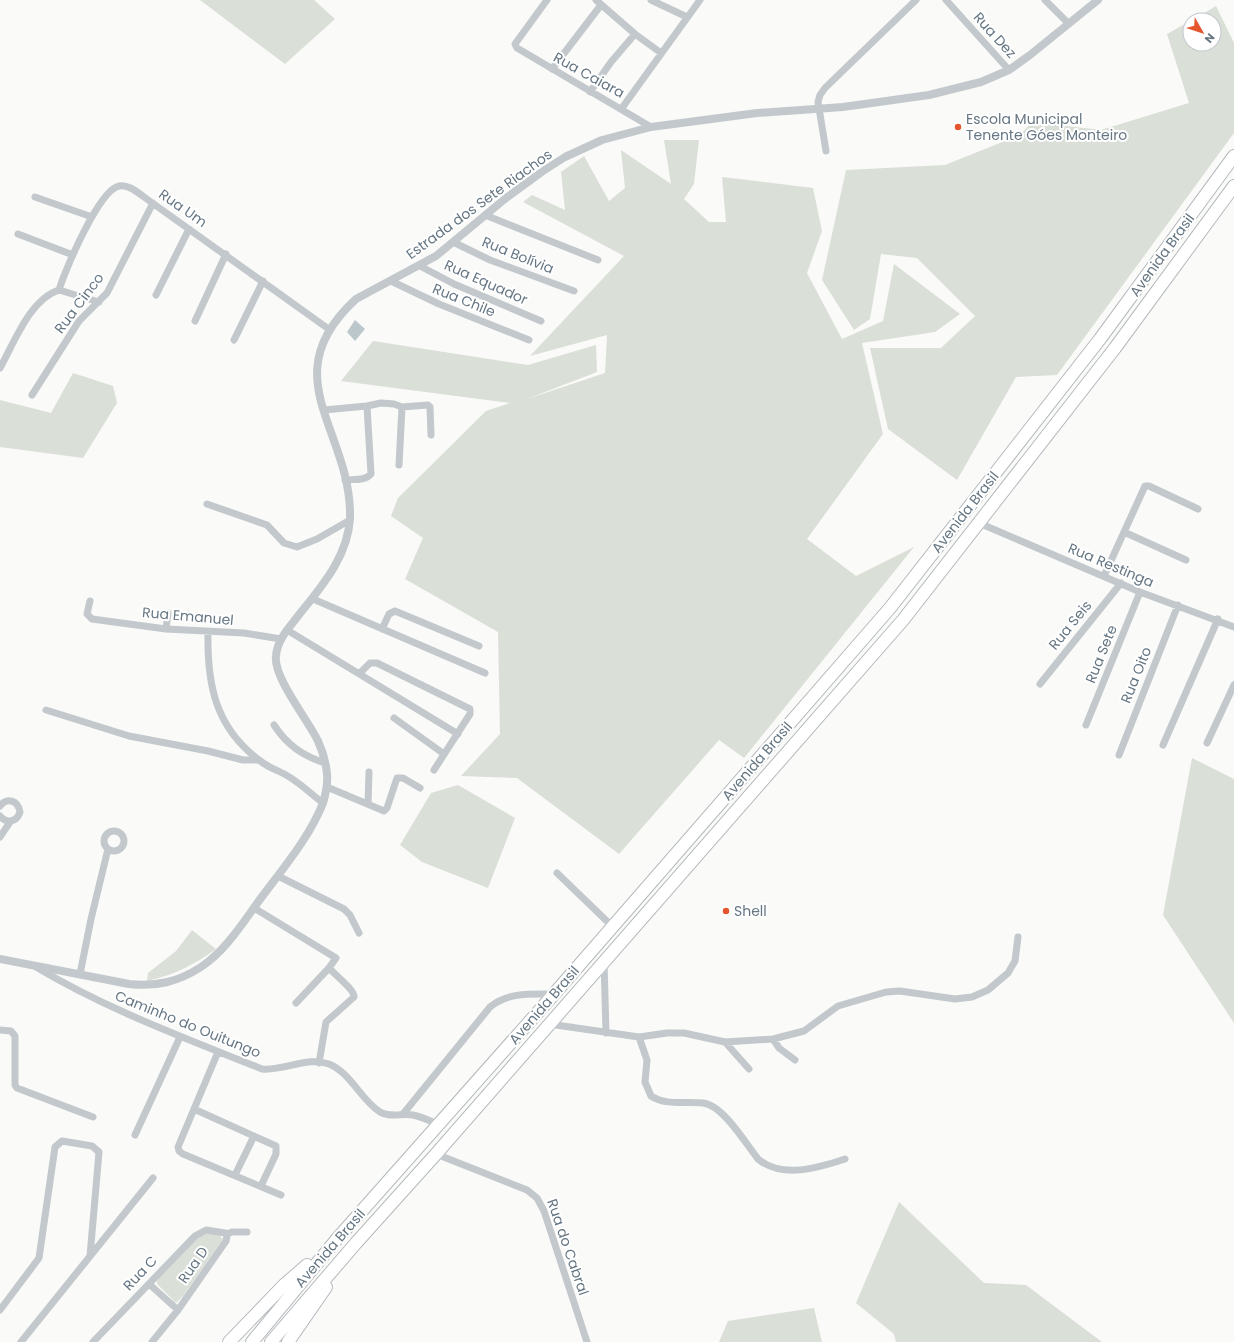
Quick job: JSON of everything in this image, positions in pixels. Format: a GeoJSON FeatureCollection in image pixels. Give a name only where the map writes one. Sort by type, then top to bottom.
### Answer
{"type":"FeatureCollection","features":[{"type":"Feature","properties":{"kind":"highway","name":"Avenida Brasil"},"geometry":{"type":"LineString","coordinates":[[252,1342],[336,1239],[439,1125],[613,927],[890,608],[1100,340],[1234,156]]}},
{"type":"Feature","properties":{"kind":"highway","name":"Avenida Brasil"},"geometry":{"type":"LineString","coordinates":[[271,1342],[356,1243],[436,1154],[904,620],[1115,348],[1234,186]]}},
{"type":"Feature","properties":{"kind":"highway"},"geometry":{"type":"LineString","coordinates":[[228,1342],[284,1285],[336,1239]]}},
{"type":"Feature","properties":{"kind":"highway"},"geometry":{"type":"LineString","coordinates":[[288,1342],[356,1243]]}},
{"type":"Feature","properties":{"kind":"street","name":"Rua Caiara"},"geometry":{"type":"LineString","coordinates":[[547,0],[515,44],[521,52],[590,92],[622,108],[652,127]]}},
{"type":"Feature","properties":{"kind":"street"},"geometry":{"type":"LineString","coordinates":[[651,0],[687,17]]}},
{"type":"Feature","properties":{"kind":"street"},"geometry":{"type":"LineString","coordinates":[[622,108],[700,0]]}},
{"type":"Feature","properties":{"kind":"street"},"geometry":{"type":"LineString","coordinates":[[826,151],[818,99],[825,88],[916,0]]}},
{"type":"Feature","properties":{"kind":"street","name":"Rua Dez"},"geometry":{"type":"LineString","coordinates":[[946,0],[1009,70]]}},
{"type":"Feature","properties":{"kind":"street"},"geometry":{"type":"LineString","coordinates":[[1045,0],[1068,23]]}},
{"type":"Feature","properties":{"kind":"street","name":"Estrada dos Sete Riachos"},"geometry":{"type":"LineString","coordinates":[[0,958],[113,982],[145,986],[176,981],[203,966],[227,943],[278,876],[310,829],[323,803],[327,787],[325,763],[319,743],[278,672],[275,658],[281,639],[313,599],[339,560],[346,540],[350,520],[349,502],[345,480],[317,387],[316,372],[320,350],[330,330],[345,309],[356,299],[420,266],[453,242],[506,198],[565,157],[602,140],[652,127],[819,108],[843,107],[929,95],[981,82],[1009,70],[1098,0]]}},
{"type":"Feature","properties":{"kind":"street"},"geometry":{"type":"LineString","coordinates":[[552,69],[599,2],[635,34],[661,53]]}},
{"type":"Feature","properties":{"kind":"street"},"geometry":{"type":"LineString","coordinates":[[590,92],[611,62],[635,34]]}},
{"type":"Feature","properties":{"kind":"street","name":"Rua Um"},"geometry":{"type":"LineString","coordinates":[[59,290],[73,255],[107,192],[121,186],[132,189],[153,203],[330,330]]}},
{"type":"Feature","properties":{"kind":"street"},"geometry":{"type":"LineString","coordinates":[[35,197],[92,218]]}},
{"type":"Feature","properties":{"kind":"street","name":"Rua Cinco"},"geometry":{"type":"LineString","coordinates":[[32,395],[79,321],[99,302],[111,286],[153,203]]}},
{"type":"Feature","properties":{"kind":"street"},"geometry":{"type":"LineString","coordinates":[[485,215],[598,260]]}},
{"type":"Feature","properties":{"kind":"street"},"geometry":{"type":"LineString","coordinates":[[156,295],[189,229]]}},
{"type":"Feature","properties":{"kind":"street"},"geometry":{"type":"LineString","coordinates":[[18,234],[73,255]]}},
{"type":"Feature","properties":{"kind":"street","name":"Rua Bolívia"},"geometry":{"type":"LineString","coordinates":[[453,242],[490,260],[574,291]]}},
{"type":"Feature","properties":{"kind":"street"},"geometry":{"type":"LineString","coordinates":[[195,320],[226,254]]}},
{"type":"Feature","properties":{"kind":"street","name":"Rua Equador"},"geometry":{"type":"LineString","coordinates":[[420,266],[454,284],[541,321]]}},
{"type":"Feature","properties":{"kind":"street"},"geometry":{"type":"LineString","coordinates":[[234,340],[263,281]]}},
{"type":"Feature","properties":{"kind":"street","name":"Rua Chile"},"geometry":{"type":"LineString","coordinates":[[391,281],[439,304],[529,340]]}},
{"type":"Feature","properties":{"kind":"street"},"geometry":{"type":"LineString","coordinates":[[0,368],[36,306],[44,297],[59,290],[99,302]]}},
{"type":"Feature","properties":{"kind":"street"},"geometry":{"type":"LineString","coordinates":[[324,410],[367,406],[381,403],[394,404],[402,407],[428,405],[430,407],[431,435]]}},
{"type":"Feature","properties":{"kind":"street"},"geometry":{"type":"LineString","coordinates":[[345,480],[368,478],[371,474],[367,406]]}},
{"type":"Feature","properties":{"kind":"street"},"geometry":{"type":"LineString","coordinates":[[399,465],[402,407]]}},
{"type":"Feature","properties":{"kind":"street"},"geometry":{"type":"LineString","coordinates":[[1104,576],[1142,490],[1147,485],[1198,509]]}},
{"type":"Feature","properties":{"kind":"street"},"geometry":{"type":"LineString","coordinates":[[207,504],[268,525],[284,543],[297,547],[317,539],[350,520]]}},
{"type":"Feature","properties":{"kind":"street","name":"Rua Restinga"},"geometry":{"type":"LineString","coordinates":[[979,523],[1140,592],[1234,627]]}},
{"type":"Feature","properties":{"kind":"street"},"geometry":{"type":"LineString","coordinates":[[1124,532],[1186,560]]}},
{"type":"Feature","properties":{"kind":"street","name":"Rua Seis"},"geometry":{"type":"LineString","coordinates":[[1040,684],[1121,583]]}},
{"type":"Feature","properties":{"kind":"street","name":"Rua Sete"},"geometry":{"type":"LineString","coordinates":[[1086,725],[1140,592]]}},
{"type":"Feature","properties":{"kind":"street"},"geometry":{"type":"LineString","coordinates":[[313,599],[485,673]]}},
{"type":"Feature","properties":{"kind":"street","name":"Rua Emanuel"},"geometry":{"type":"LineString","coordinates":[[90,601],[88,614],[92,618],[166,629],[258,635],[281,639]]}},
{"type":"Feature","properties":{"kind":"street","name":"Rua Oito"},"geometry":{"type":"LineString","coordinates":[[1119,755],[1178,605]]}},
{"type":"Feature","properties":{"kind":"street"},"geometry":{"type":"LineString","coordinates":[[382,629],[389,614],[395,611],[480,646]]}},
{"type":"Feature","properties":{"kind":"street"},"geometry":{"type":"LineString","coordinates":[[166,629],[168,613]]}},
{"type":"Feature","properties":{"kind":"street"},"geometry":{"type":"LineString","coordinates":[[1163,745],[1218,620]]}},
{"type":"Feature","properties":{"kind":"street"},"geometry":{"type":"LineString","coordinates":[[287,630],[458,734]]}},
{"type":"Feature","properties":{"kind":"street"},"geometry":{"type":"LineString","coordinates":[[208,632],[208,655],[216,703],[224,723],[232,734],[258,760],[291,778],[323,803]]}},
{"type":"Feature","properties":{"kind":"street"},"geometry":{"type":"LineString","coordinates":[[360,673],[370,662],[377,663],[470,709],[470,714],[434,770]]}},
{"type":"Feature","properties":{"kind":"street"},"geometry":{"type":"LineString","coordinates":[[1207,743],[1234,685]]}},
{"type":"Feature","properties":{"kind":"street"},"geometry":{"type":"LineString","coordinates":[[46,710],[129,736],[208,750],[243,760],[258,760]]}},
{"type":"Feature","properties":{"kind":"street"},"geometry":{"type":"LineString","coordinates":[[394,718],[444,754]]}},
{"type":"Feature","properties":{"kind":"street"},"geometry":{"type":"LineString","coordinates":[[274,725],[281,736],[296,750],[325,763]]}},
{"type":"Feature","properties":{"kind":"street"},"geometry":{"type":"LineString","coordinates":[[368,804],[369,772]]}},
{"type":"Feature","properties":{"kind":"street"},"geometry":{"type":"LineString","coordinates":[[327,787],[383,811],[387,808],[397,778],[403,778],[420,788]]}},
{"type":"Feature","properties":{"kind":"street"},"geometry":{"type":"LineString","coordinates":[[0,806],[8,800],[18,805],[19,815],[10,822],[0,837]]}},
{"type":"Feature","properties":{"kind":"street"},"geometry":{"type":"LineString","coordinates":[[0,816],[4,820],[10,822]]}},
{"type":"Feature","properties":{"kind":"street"},"geometry":{"type":"LineString","coordinates":[[80,974],[84,949],[108,849]]}},
{"type":"Feature","properties":{"kind":"street"},"geometry":{"type":"LineString","coordinates":[[557,873],[613,927]]}},
{"type":"Feature","properties":{"kind":"street"},"geometry":{"type":"LineString","coordinates":[[278,876],[344,909],[350,915],[359,933]]}},
{"type":"Feature","properties":{"kind":"street"},"geometry":{"type":"LineString","coordinates":[[254,908],[335,957],[335,960],[329,968],[296,1004]]}},
{"type":"Feature","properties":{"kind":"street"},"geometry":{"type":"LineString","coordinates":[[549,1024],[639,1037],[676,1032],[725,1042],[773,1039],[804,1031],[838,1006],[886,992],[900,991],[955,999],[972,997],[988,990],[1008,973],[1015,961],[1018,937]]}},
{"type":"Feature","properties":{"kind":"street"},"geometry":{"type":"LineString","coordinates":[[604,962],[606,1032]]}},
{"type":"Feature","properties":{"kind":"street","name":"Caminho do Ouitungo"},"geometry":{"type":"LineString","coordinates":[[34,966],[84,994],[180,1037],[262,1069],[319,1063],[329,1064],[339,1071],[382,1113],[388,1115],[404,1114],[415,1116],[439,1125]]}},
{"type":"Feature","properties":{"kind":"street"},"geometry":{"type":"LineString","coordinates":[[319,1063],[326,1022],[354,997],[353,990],[338,979],[329,968]]}},
{"type":"Feature","properties":{"kind":"street"},"geometry":{"type":"LineString","coordinates":[[404,1114],[490,1006],[504,998],[518,995],[554,994]]}},
{"type":"Feature","properties":{"kind":"street"},"geometry":{"type":"LineString","coordinates":[[0,1030],[11,1031],[15,1036],[17,1088],[93,1117]]}},
{"type":"Feature","properties":{"kind":"street"},"geometry":{"type":"LineString","coordinates":[[135,1135],[180,1037]]}},
{"type":"Feature","properties":{"kind":"street"},"geometry":{"type":"LineString","coordinates":[[639,1037],[647,1060],[645,1086],[651,1096],[665,1101],[703,1103],[711,1106],[732,1123],[758,1159],[764,1164],[776,1170],[795,1170],[813,1168],[845,1159]]}},
{"type":"Feature","properties":{"kind":"street"},"geometry":{"type":"LineString","coordinates":[[773,1039],[779,1048],[795,1060]]}},
{"type":"Feature","properties":{"kind":"street"},"geometry":{"type":"LineString","coordinates":[[725,1042],[749,1069]]}},
{"type":"Feature","properties":{"kind":"street"},"geometry":{"type":"LineString","coordinates":[[218,1052],[178,1146],[179,1151],[281,1195]]}},
{"type":"Feature","properties":{"kind":"street"},"geometry":{"type":"LineString","coordinates":[[194,1109],[276,1146],[276,1154],[261,1186]]}},
{"type":"Feature","properties":{"kind":"street"},"geometry":{"type":"LineString","coordinates":[[235,1175],[254,1136]]}},
{"type":"Feature","properties":{"kind":"street"},"geometry":{"type":"LineString","coordinates":[[0,1310],[36,1264],[42,1248],[55,1147],[62,1141],[92,1146],[99,1152],[90,1256]]}},
{"type":"Feature","properties":{"kind":"street","name":"Rua do Cabral"},"geometry":{"type":"LineString","coordinates":[[436,1154],[527,1190],[537,1198],[544,1211],[587,1342]]}},
{"type":"Feature","properties":{"kind":"street"},"geometry":{"type":"LineString","coordinates":[[21,1342],[153,1178]]}},
{"type":"Feature","properties":{"kind":"street","name":"Rua C"},"geometry":{"type":"LineString","coordinates":[[93,1342],[195,1236],[203,1231],[211,1230],[226,1234]]}},
{"type":"Feature","properties":{"kind":"street"},"geometry":{"type":"LineString","coordinates":[[226,1234],[247,1232]]}},
{"type":"Feature","properties":{"kind":"street","name":"Rua D"},"geometry":{"type":"LineString","coordinates":[[152,1342],[178,1310],[226,1240],[226,1234]]}},
{"type":"Feature","properties":{"kind":"street"},"geometry":{"type":"LineString","coordinates":[[149,1284],[178,1310]]}},
{"type":"Feature","properties":{"kind":"shaded area"},"geometry":{"type":"Polygon","coordinates":[[[200,0],[314,0],[335,19],[285,64],[200,0]]]}},
{"type":"Feature","properties":{"kind":"shaded area"},"geometry":{"type":"Polygon","coordinates":[[[1216,6],[1219,12],[1206,12],[1216,6]]]}},
{"type":"Feature","properties":{"kind":"shaded area"},"geometry":{"type":"Polygon","coordinates":[[[1222,18],[1234,43],[1234,133],[1057,375],[1016,377],[957,480],[888,429],[870,348],[941,348],[975,316],[917,258],[881,254],[870,319],[854,330],[822,280],[846,170],[945,165],[1020,135],[1032,122],[1101,130],[1189,103],[1167,34],[1182,26],[1182,52],[1222,52],[1222,18]]]}},
{"type":"Feature","properties":{"kind":"shaded area"},"geometry":{"type":"Polygon","coordinates":[[[664,140],[699,140],[694,184],[684,199],[709,222],[726,222],[722,177],[813,188],[822,231],[807,273],[842,339],[883,321],[894,264],[960,314],[935,332],[862,343],[883,434],[807,539],[856,576],[914,547],[744,758],[719,740],[619,854],[517,778],[461,776],[500,734],[498,632],[405,579],[423,538],[391,516],[398,498],[486,411],[510,403],[341,381],[373,341],[528,365],[596,345],[597,372],[527,399],[605,373],[607,335],[530,356],[624,256],[523,202],[532,195],[565,210],[561,172],[584,156],[609,201],[625,188],[621,150],[671,184],[664,140]]]}},
{"type":"Feature","properties":{"kind":"shaded area"},"geometry":{"type":"Polygon","coordinates":[[[355,320],[365,329],[355,341],[347,332],[355,320]]]}},
{"type":"Feature","properties":{"kind":"shaded area"},"geometry":{"type":"Polygon","coordinates":[[[73,373],[113,386],[117,403],[83,458],[0,447],[0,400],[51,413],[73,373]]]}},
{"type":"Feature","properties":{"kind":"shaded area"},"geometry":{"type":"Polygon","coordinates":[[[1192,758],[1234,779],[1234,1023],[1163,915],[1192,758]]]}},
{"type":"Feature","properties":{"kind":"shaded area"},"geometry":{"type":"Polygon","coordinates":[[[458,785],[515,818],[488,888],[422,862],[400,845],[431,793],[458,785]]]}},
{"type":"Feature","properties":{"kind":"shaded area"},"geometry":{"type":"Polygon","coordinates":[[[192,930],[216,949],[183,969],[166,976],[147,981],[148,973],[176,951],[192,930]]]}},
{"type":"Feature","properties":{"kind":"shaded area"},"geometry":{"type":"Polygon","coordinates":[[[899,1202],[984,1283],[1026,1285],[1102,1342],[896,1342],[894,1334],[856,1303],[899,1202]]]}},
{"type":"Feature","properties":{"kind":"shaded area"},"geometry":{"type":"Polygon","coordinates":[[[211,1232],[218,1234],[223,1239],[183,1296],[176,1303],[157,1284],[157,1280],[197,1238],[203,1234],[211,1232]]]}},
{"type":"Feature","properties":{"kind":"shaded area"},"geometry":{"type":"Polygon","coordinates":[[[814,1308],[822,1342],[719,1342],[728,1321],[814,1308]]]}},
{"type":"Feature","properties":{"kind":"place","name":"Escola Municipal Tenente Góes Monteiro"},"geometry":{"type":"Point","coordinates":[958,127]}},
{"type":"Feature","properties":{"kind":"place","name":"Shell"},"geometry":{"type":"Point","coordinates":[726,911]}}]}
